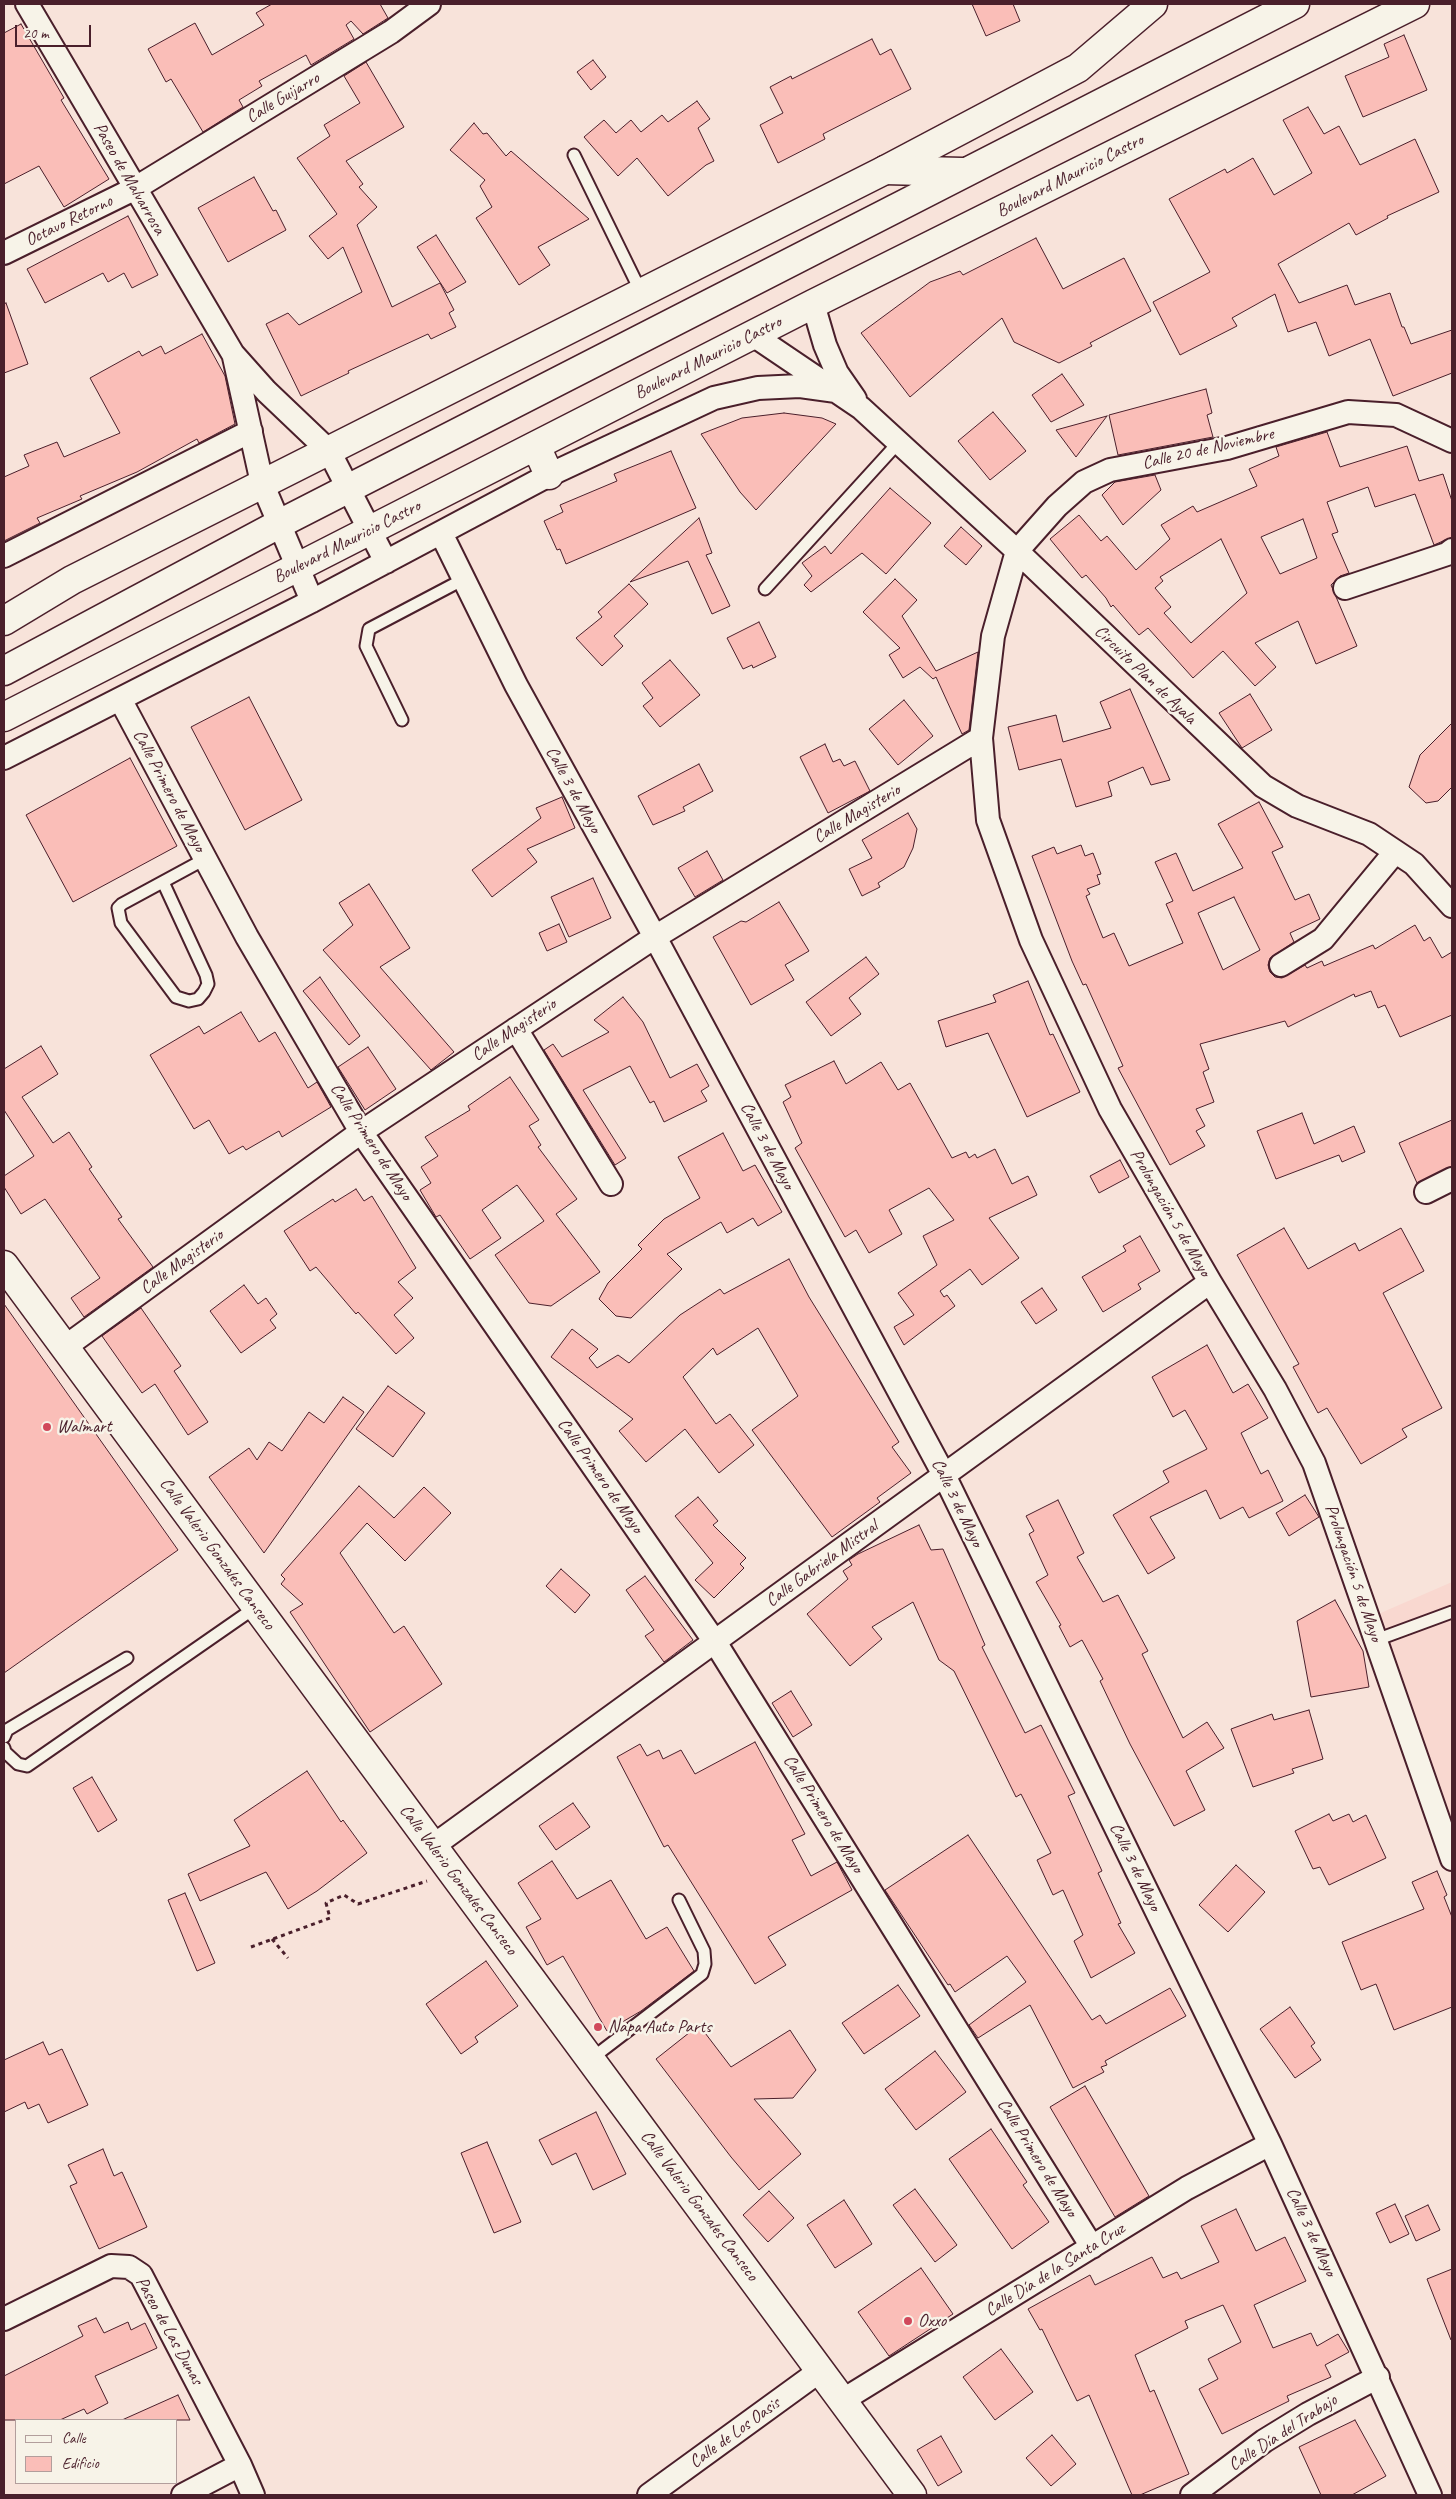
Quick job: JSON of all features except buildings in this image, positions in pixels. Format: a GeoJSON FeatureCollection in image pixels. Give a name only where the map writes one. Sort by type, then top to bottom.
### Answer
{"type":"FeatureCollection","features":[{"type":"Feature","properties":{"kind":"main road"},"geometry":{"type":"LineString","coordinates":[[11,616],[72,580],[886,170],[1078,68],[1153,4]]}},
{"type":"Feature","properties":{"kind":"main road"},"geometry":{"type":"LineString","coordinates":[[4,671],[279,524],[1295,4]]}},
{"type":"Feature","properties":{"kind":"main road","name":"Boulevard Mauricio Castro"},"geometry":{"type":"LineString","coordinates":[[4,717],[813,304],[1415,4]]}},
{"type":"Feature","properties":{"kind":"main road"},"geometry":{"type":"LineString","coordinates":[[886,170],[966,172]]}},
{"type":"Feature","properties":{"kind":"main road"},"geometry":{"type":"LineString","coordinates":[[536,446],[549,475]]}},
{"type":"Feature","properties":{"kind":"main road","name":"Calle Valerio Gonzales Canseco"},"geometry":{"type":"LineString","coordinates":[[4,1265],[912,2495]]}},
{"type":"Feature","properties":{"kind":"street","name":"Paseo de Malvarrosa"},"geometry":{"type":"LineString","coordinates":[[27,4],[134,189],[233,354],[266,391],[329,451],[386,562]]}},
{"type":"Feature","properties":{"kind":"street","name":"Calle Guijarro"},"geometry":{"type":"LineString","coordinates":[[134,189],[391,32],[429,4]]}},
{"type":"Feature","properties":{"kind":"street","name":"Octavo Retorno"},"geometry":{"type":"LineString","coordinates":[[4,253],[134,189]]}},
{"type":"Feature","properties":{"kind":"street","name":"Circuito Plan de Ayala"},"geometry":{"type":"LineString","coordinates":[[813,304],[825,345],[837,373],[861,408]]}},
{"type":"Feature","properties":{"kind":"street","name":"Circuito Plan de Ayala"},"geometry":{"type":"LineString","coordinates":[[752,336],[861,408],[1017,551],[1263,786],[1297,806],[1369,834],[1414,864],[1452,906]]}},
{"type":"Feature","properties":{"kind":"street","name":"Paseo de Malvarrosa"},"geometry":{"type":"LineString","coordinates":[[233,354],[262,483],[312,601]]}},
{"type":"Feature","properties":{"kind":"street"},"geometry":{"type":"LineString","coordinates":[[4,758],[312,601],[549,475],[714,398],[758,388],[800,386],[836,391]]}},
{"type":"Feature","properties":{"kind":"street","name":"Calle 20 de Noviembre"},"geometry":{"type":"LineString","coordinates":[[1017,551],[1057,506],[1084,482],[1110,470],[1227,448],[1348,412],[1396,415],[1452,441]]}},
{"type":"Feature","properties":{"kind":"street"},"geometry":{"type":"LineString","coordinates":[[4,556],[251,431]]}},
{"type":"Feature","properties":{"kind":"street","name":"Calle 3 de Mayo"},"geometry":{"type":"LineString","coordinates":[[441,533],[516,685],[655,937],[944,1475],[1270,2144],[1378,2377],[1430,2495]]}},
{"type":"Feature","properties":{"kind":"street"},"geometry":{"type":"LineString","coordinates":[[1346,588],[1447,554],[1452,550]]}},
{"type":"Feature","properties":{"kind":"street","name":"Prolongación 5 de Mayo"},"geometry":{"type":"LineString","coordinates":[[1017,551],[994,636],[981,738],[988,820],[1031,940],[1110,1109],[1210,1282],[1276,1389],[1314,1463],[1452,1858]]}},
{"type":"Feature","properties":{"kind":"street","name":"Calle Primero de Mayo"},"geometry":{"type":"LineString","coordinates":[[120,699],[247,937],[361,1132],[715,1642],[1092,2247]]}},
{"type":"Feature","properties":{"kind":"street","name":"Calle Magisterio"},"geometry":{"type":"LineString","coordinates":[[65,1348],[361,1132],[655,937],[981,738]]}},
{"type":"Feature","properties":{"kind":"street"},"geometry":{"type":"LineString","coordinates":[[1281,965],[1323,939],[1395,852]]}},
{"type":"Feature","properties":{"kind":"street"},"geometry":{"type":"LineString","coordinates":[[516,1029],[611,1184]]}},
{"type":"Feature","properties":{"kind":"street"},"geometry":{"type":"LineString","coordinates":[[1426,1192],[1452,1179]]}},
{"type":"Feature","properties":{"kind":"street","name":"Calle Gabriela Mistral"},"geometry":{"type":"LineString","coordinates":[[433,1846],[1210,1282]]}},
{"type":"Feature","properties":{"kind":"street","name":"Calle Día de la Santa Cruz"},"geometry":{"type":"LineString","coordinates":[[843,2400],[1187,2188],[1270,2144]]}},
{"type":"Feature","properties":{"kind":"street","name":"Paseo de Las Dunas"},"geometry":{"type":"LineString","coordinates":[[4,2319],[112,2266],[129,2267],[141,2275],[240,2465],[253,2495]]}},
{"type":"Feature","properties":{"kind":"street","name":"Calle de Los Oasis"},"geometry":{"type":"LineString","coordinates":[[649,2495],[821,2370]]}},
{"type":"Feature","properties":{"kind":"street","name":"Calle Día del Trabajo"},"geometry":{"type":"LineString","coordinates":[[1198,2494],[1271,2437],[1308,2414],[1378,2377]]}},
{"type":"Feature","properties":{"kind":"street"},"geometry":{"type":"LineString","coordinates":[[183,2495],[240,2465]]}},
{"type":"Feature","properties":{"kind":"lane"},"geometry":{"type":"LineString","coordinates":[[574,155],[641,292]]}},
{"type":"Feature","properties":{"kind":"lane"},"geometry":{"type":"LineString","coordinates":[[765,589],[898,443]]}},
{"type":"Feature","properties":{"kind":"lane"},"geometry":{"type":"LineString","coordinates":[[402,720],[366,646],[369,629],[464,579]]}},
{"type":"Feature","properties":{"kind":"lane"},"geometry":{"type":"LineString","coordinates":[[163,882],[206,975],[208,984],[198,999],[189,1001],[176,997],[121,923],[118,908],[122,904],[204,859]]}},
{"type":"Feature","properties":{"kind":"lane"},"geometry":{"type":"LineString","coordinates":[[4,1748],[5,1752],[18,1764],[26,1766],[256,1607]]}},
{"type":"Feature","properties":{"kind":"lane"},"geometry":{"type":"LineString","coordinates":[[1376,1640],[1452,1612]]}},
{"type":"Feature","properties":{"kind":"lane"},"geometry":{"type":"LineString","coordinates":[[4,1737],[7,1730],[127,1658]]}},
{"type":"Feature","properties":{"kind":"lane"},"geometry":{"type":"LineString","coordinates":[[590,2059],[702,1974],[706,1964],[704,1951],[679,1900]]}},
{"type":"Feature","properties":{"kind":"path"},"geometry":{"type":"LineString","coordinates":[[251,1947],[330,1918],[326,1903],[344,1895],[358,1904],[408,1889],[451,1870]]}},
{"type":"Feature","properties":{"kind":"path"},"geometry":{"type":"LineString","coordinates":[[272,1939],[288,1958]]}},
{"type":"Feature","properties":{"kind":"shaded area"},"geometry":{"type":"Polygon","coordinates":[[[1452,1582],[1452,1836],[1376,1615],[1452,1582]]]}},
{"type":"Feature","properties":{"kind":"place","name":"Walmart"},"geometry":{"type":"Point","coordinates":[47,1427]}},
{"type":"Feature","properties":{"kind":"place","name":"Napa Auto Parts"},"geometry":{"type":"Point","coordinates":[598,2027]}},
{"type":"Feature","properties":{"kind":"place","name":"Oxxo"},"geometry":{"type":"Point","coordinates":[908,2321]}}]}
